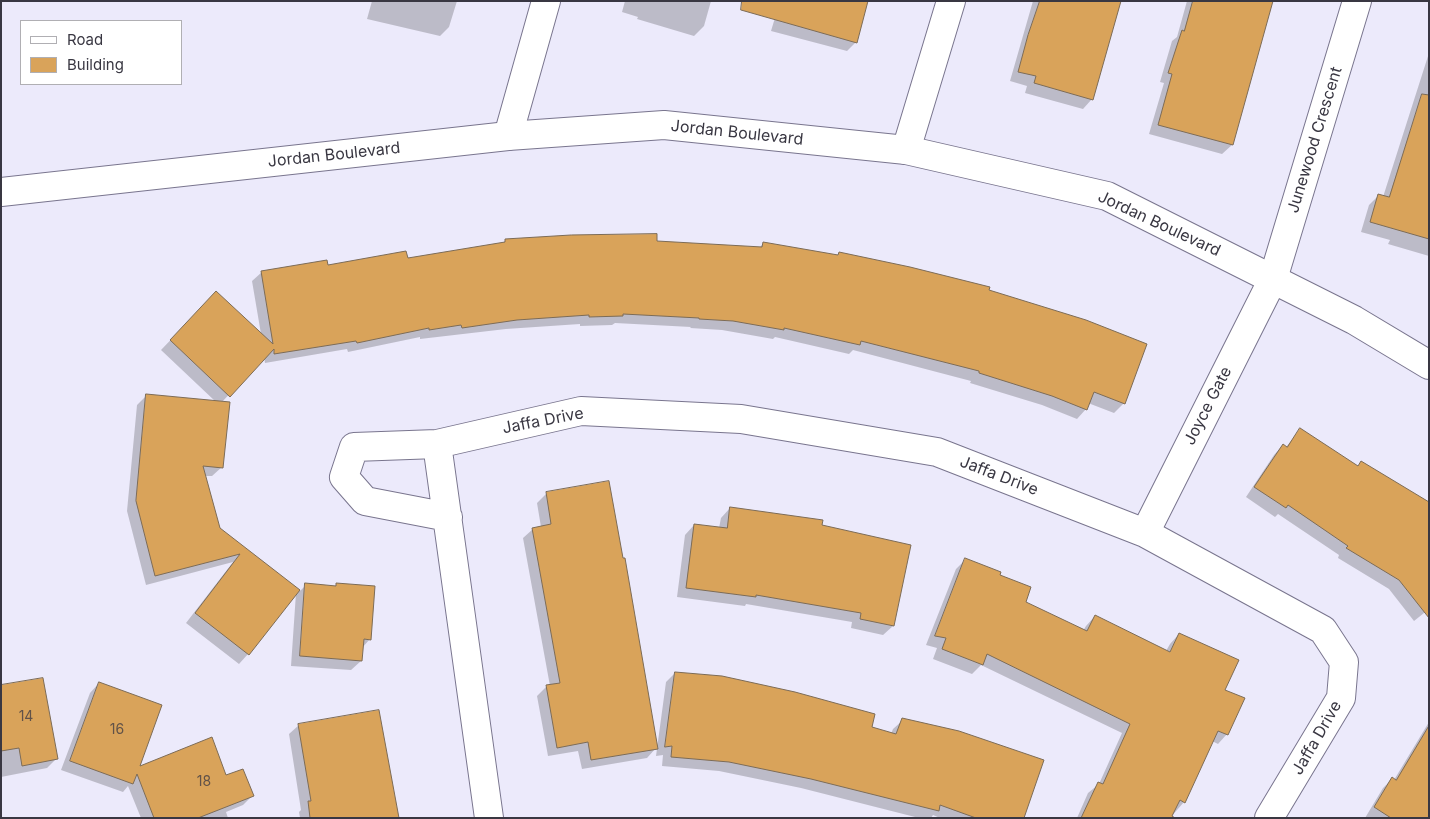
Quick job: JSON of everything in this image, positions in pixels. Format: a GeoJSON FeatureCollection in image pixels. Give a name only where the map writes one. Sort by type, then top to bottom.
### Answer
{"type":"FeatureCollection","features":[{"type":"Feature","properties":{"kind":"street"},"geometry":{"type":"LineString","coordinates":[[508,136],[546,1]]}},
{"type":"Feature","properties":{"kind":"street"},"geometry":{"type":"LineString","coordinates":[[906,150],[952,1]]}},
{"type":"Feature","properties":{"kind":"street","name":"Junewood Crescent"},"geometry":{"type":"LineString","coordinates":[[1273,279],[1357,1]]}},
{"type":"Feature","properties":{"kind":"street","name":"Jordan Boulevard"},"geometry":{"type":"LineString","coordinates":[[1,192],[508,136],[664,125],[906,150],[1107,196],[1354,320],[1429,366]]}},
{"type":"Feature","properties":{"kind":"street","name":"Joyce Gate"},"geometry":{"type":"LineString","coordinates":[[1145,533],[1273,279]]}},
{"type":"Feature","properties":{"kind":"street","name":"Jaffa Drive"},"geometry":{"type":"LineString","coordinates":[[448,517],[365,501],[344,477],[354,447],[437,444],[581,411],[741,419],[937,452],[1145,533],[1323,630],[1344,662],[1341,698],[1270,818]]}},
{"type":"Feature","properties":{"kind":"street"},"geometry":{"type":"LineString","coordinates":[[437,444],[489,818]]}},
{"type":"Feature","properties":{"kind":"building"},"geometry":{"type":"Polygon","coordinates":[[[742,1],[868,1],[857,43],[741,10],[742,1]]]}},
{"type":"Feature","properties":{"kind":"building"},"geometry":{"type":"Polygon","coordinates":[[[1040,1],[1121,1],[1093,100],[1034,83],[1036,76],[1018,72],[1040,1]]]}},
{"type":"Feature","properties":{"kind":"building"},"geometry":{"type":"Polygon","coordinates":[[[1193,1],[1273,1],[1233,145],[1158,125],[1172,74],[1168,73],[1193,1]]]}},
{"type":"Feature","properties":{"kind":"building"},"geometry":{"type":"Polygon","coordinates":[[[1422,94],[1429,95],[1429,239],[1370,222],[1378,194],[1389,197],[1422,94]]]}},
{"type":"Feature","properties":{"kind":"building"},"geometry":{"type":"Polygon","coordinates":[[[657,234],[657,241],[762,247],[763,242],[838,255],[839,252],[910,267],[990,287],[989,290],[1086,320],[1147,344],[1125,404],[1094,392],[1087,410],[1052,396],[979,373],[979,371],[861,341],[860,345],[784,328],[784,330],[733,321],[699,318],[623,314],[623,316],[589,317],[589,315],[517,320],[462,328],[461,325],[429,330],[429,328],[357,343],[356,341],[274,354],[274,349],[230,397],[170,340],[216,291],[273,344],[261,271],[327,260],[328,265],[406,251],[408,258],[505,242],[505,239],[571,235],[657,234]]]}},
{"type":"Feature","properties":{"kind":"building"},"geometry":{"type":"Polygon","coordinates":[[[146,394],[230,402],[223,468],[203,466],[220,528],[300,590],[249,655],[195,613],[240,554],[155,576],[136,501],[146,394]]]}},
{"type":"Feature","properties":{"kind":"building"},"geometry":{"type":"Polygon","coordinates":[[[1300,428],[1358,466],[1361,461],[1429,502],[1429,618],[1399,580],[1346,548],[1348,546],[1288,505],[1286,508],[1254,487],[1283,444],[1287,447],[1300,428]]]}},
{"type":"Feature","properties":{"kind":"building"},"geometry":{"type":"Polygon","coordinates":[[[609,481],[623,558],[625,558],[658,749],[591,760],[588,742],[557,748],[546,685],[560,683],[532,528],[551,524],[546,492],[609,481]]]}},
{"type":"Feature","properties":{"kind":"building"},"geometry":{"type":"Polygon","coordinates":[[[730,507],[823,520],[822,525],[911,545],[894,626],[860,619],[861,613],[756,595],[756,597],[686,588],[694,524],[727,528],[730,507]]]}},
{"type":"Feature","properties":{"kind":"building"},"geometry":{"type":"Polygon","coordinates":[[[965,558],[1001,572],[1000,575],[1031,587],[1026,602],[1087,631],[1095,615],[1170,652],[1179,633],[1239,660],[1225,690],[1245,698],[1228,735],[1218,731],[1185,803],[1180,800],[1172,816],[1175,818],[1081,818],[1098,782],[1103,784],[1130,724],[987,654],[983,665],[942,649],[946,638],[935,636],[965,558]]]}},
{"type":"Feature","properties":{"kind":"building"},"geometry":{"type":"Polygon","coordinates":[[[305,583],[336,586],[336,583],[375,586],[371,640],[364,639],[362,661],[300,656],[305,583]]]}},
{"type":"Feature","properties":{"kind":"building"},"geometry":{"type":"Polygon","coordinates":[[[675,672],[722,676],[795,692],[875,714],[872,727],[896,734],[902,718],[959,731],[1044,760],[1024,818],[976,818],[940,805],[939,811],[811,779],[729,762],[671,757],[672,746],[665,747],[675,672]]]}},
{"type":"Feature","properties":{"kind":"building"},"geometry":{"type":"Polygon","coordinates":[[[43,678],[58,759],[22,766],[19,748],[1,751],[1,685],[43,678]]]}},
{"type":"Feature","properties":{"kind":"building"},"geometry":{"type":"Polygon","coordinates":[[[99,682],[162,705],[140,766],[212,737],[226,775],[243,769],[254,796],[198,818],[154,818],[137,774],[133,784],[70,761],[99,682]]]}},
{"type":"Feature","properties":{"kind":"building"},"geometry":{"type":"Polygon","coordinates":[[[379,710],[399,818],[310,818],[308,801],[311,801],[298,724],[379,710]]]}},
{"type":"Feature","properties":{"kind":"building"},"geometry":{"type":"Polygon","coordinates":[[[1429,726],[1429,818],[1391,818],[1374,807],[1392,777],[1396,780],[1429,726]]]}}]}
